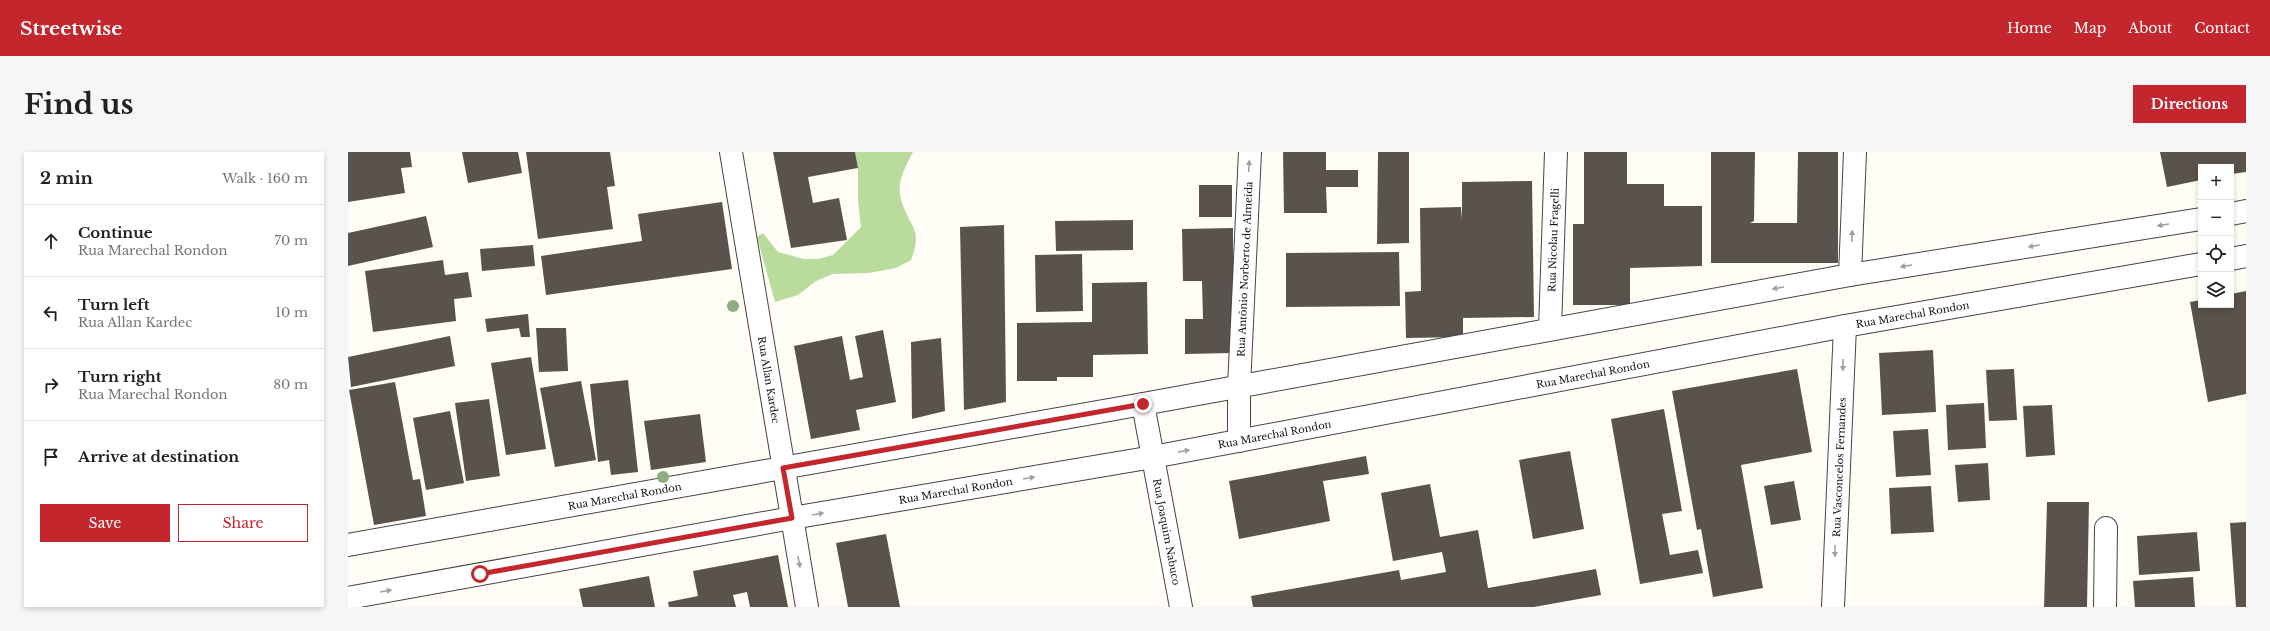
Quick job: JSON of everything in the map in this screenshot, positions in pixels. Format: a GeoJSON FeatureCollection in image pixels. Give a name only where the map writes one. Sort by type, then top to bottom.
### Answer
{"type":"FeatureCollection","features":[{"type":"Feature","properties":{"kind":"street","name":"Rua Allan Kardec"},"geometry":{"type":"LineString","coordinates":[[731,152],[807,607]]}},
{"type":"Feature","properties":{"kind":"street","name":"Rua Antônio Norberto de Almeida"},"geometry":{"type":"LineString","coordinates":[[1239,441],[1239,387],[1250,152]]}},
{"type":"Feature","properties":{"kind":"street","name":"Rua Nicolau Fragelli"},"geometry":{"type":"LineString","coordinates":[[1550,329],[1556,152]]}},
{"type":"Feature","properties":{"kind":"street"},"geometry":{"type":"LineString","coordinates":[[1850,275],[1855,152]]}},
{"type":"Feature","properties":{"kind":"street"},"geometry":{"type":"LineString","coordinates":[[2234,213],[2246,211]]}},
{"type":"Feature","properties":{"kind":"street","name":"Rua Marechal Rondon"},"geometry":{"type":"LineString","coordinates":[[348,545],[1239,387],[1850,275],[2198,218]]}},
{"type":"Feature","properties":{"kind":"street"},"geometry":{"type":"LineString","coordinates":[[2234,258],[2246,256]]}},
{"type":"Feature","properties":{"kind":"street","name":"Rua Marechal Rondon"},"geometry":{"type":"LineString","coordinates":[[348,598],[792,518],[1153,457],[1845,326],[2198,265]]}},
{"type":"Feature","properties":{"kind":"street","name":"Rua Vasconcelos Fernandes"},"geometry":{"type":"LineString","coordinates":[[1833,607],[1845,326]]}},
{"type":"Feature","properties":{"kind":"street","name":"Rua Joaquim Nabuco"},"geometry":{"type":"LineString","coordinates":[[1143,404],[1181,607]]}},
{"type":"Feature","properties":{"kind":"street"},"geometry":{"type":"LineString","coordinates":[[2105,607],[2106,528]]}},
{"type":"Feature","properties":{"kind":"street"},"geometry":{"type":"LineString","coordinates":[[348,601],[349,607]]}},
{"type":"Feature","properties":{"kind":"green space"},"geometry":{"type":"Polygon","coordinates":[[[855,152],[913,152],[902,174],[900,186],[901,199],[914,228],[916,240],[915,249],[911,260],[896,268],[869,273],[833,274],[816,281],[798,295],[775,302],[757,237],[763,233],[778,252],[804,259],[818,259],[833,255],[861,227],[858,201],[858,168],[855,152]]]}},
{"type":"Feature","properties":{"kind":"building"},"geometry":{"type":"Polygon","coordinates":[[[348,152],[410,152],[412,167],[401,168],[405,193],[348,202],[348,152]]]}},
{"type":"Feature","properties":{"kind":"building"},"geometry":{"type":"Polygon","coordinates":[[[462,152],[518,152],[522,173],[468,183],[462,152]]]}},
{"type":"Feature","properties":{"kind":"building"},"geometry":{"type":"Polygon","coordinates":[[[526,152],[610,152],[615,186],[607,187],[613,229],[538,239],[526,152]]]}},
{"type":"Feature","properties":{"kind":"building"},"geometry":{"type":"Polygon","coordinates":[[[773,152],[855,152],[858,168],[808,177],[813,203],[839,198],[847,240],[791,248],[773,152]]]}},
{"type":"Feature","properties":{"kind":"building"},"geometry":{"type":"Polygon","coordinates":[[[1283,152],[1326,152],[1326,170],[1358,170],[1358,187],[1326,187],[1327,213],[1284,213],[1283,152]]]}},
{"type":"Feature","properties":{"kind":"building"},"geometry":{"type":"Polygon","coordinates":[[[1378,152],[1409,152],[1409,243],[1377,244],[1378,152]]]}},
{"type":"Feature","properties":{"kind":"building"},"geometry":{"type":"Polygon","coordinates":[[[1584,152],[1627,152],[1627,184],[1664,184],[1664,206],[1702,206],[1702,266],[1630,268],[1630,305],[1573,305],[1573,224],[1584,224],[1584,152]]]}},
{"type":"Feature","properties":{"kind":"building"},"geometry":{"type":"Polygon","coordinates":[[[1711,152],[1755,152],[1754,221],[1750,223],[1797,223],[1798,152],[1838,152],[1838,263],[1711,263],[1711,152]]]}},
{"type":"Feature","properties":{"kind":"building"},"geometry":{"type":"Polygon","coordinates":[[[2160,152],[2246,152],[2246,172],[2234,174],[2234,164],[2198,164],[2198,181],[2167,187],[2160,152]]]}},
{"type":"Feature","properties":{"kind":"building"},"geometry":{"type":"Polygon","coordinates":[[[1532,181],[1534,317],[1463,318],[1463,337],[1406,338],[1405,292],[1421,291],[1420,208],[1461,207],[1462,220],[1462,182],[1532,181]]]}},
{"type":"Feature","properties":{"kind":"building"},"geometry":{"type":"Polygon","coordinates":[[[1199,185],[1232,185],[1232,217],[1199,217],[1199,185]]]}},
{"type":"Feature","properties":{"kind":"building"},"geometry":{"type":"Polygon","coordinates":[[[722,202],[732,269],[546,295],[541,256],[642,241],[638,214],[722,202]]]}},
{"type":"Feature","properties":{"kind":"building"},"geometry":{"type":"Polygon","coordinates":[[[426,216],[433,247],[348,266],[348,233],[426,216]]]}},
{"type":"Feature","properties":{"kind":"building"},"geometry":{"type":"Polygon","coordinates":[[[1133,220],[1133,250],[1056,251],[1055,221],[1133,220]]]}},
{"type":"Feature","properties":{"kind":"building"},"geometry":{"type":"Polygon","coordinates":[[[1004,225],[1006,402],[964,410],[960,227],[1004,225]]]}},
{"type":"Feature","properties":{"kind":"building"},"geometry":{"type":"Polygon","coordinates":[[[1233,228],[1233,353],[1185,354],[1185,319],[1203,319],[1202,281],[1183,281],[1182,229],[1233,228]]]}},
{"type":"Feature","properties":{"kind":"building"},"geometry":{"type":"Polygon","coordinates":[[[533,245],[535,266],[482,271],[480,249],[533,245]]]}},
{"type":"Feature","properties":{"kind":"building"},"geometry":{"type":"Polygon","coordinates":[[[1399,252],[1400,306],[1286,307],[1286,253],[1399,252]]]}},
{"type":"Feature","properties":{"kind":"building"},"geometry":{"type":"Polygon","coordinates":[[[1082,254],[1083,311],[1036,312],[1035,255],[1082,254]]]}},
{"type":"Feature","properties":{"kind":"building"},"geometry":{"type":"Polygon","coordinates":[[[443,260],[445,275],[468,272],[472,297],[454,299],[456,321],[373,332],[365,271],[443,260]]]}},
{"type":"Feature","properties":{"kind":"building"},"geometry":{"type":"Polygon","coordinates":[[[1147,282],[1148,354],[1093,355],[1093,377],[1057,377],[1057,381],[1017,381],[1017,323],[1092,322],[1092,283],[1147,282]]]}},
{"type":"Feature","properties":{"kind":"building"},"geometry":{"type":"Polygon","coordinates":[[[2246,291],[2246,394],[2208,402],[2190,302],[2198,301],[2198,308],[2234,308],[2234,293],[2246,291]]]}},
{"type":"Feature","properties":{"kind":"building"},"geometry":{"type":"Polygon","coordinates":[[[528,314],[530,337],[521,337],[519,328],[487,332],[485,319],[528,314]]]}},
{"type":"Feature","properties":{"kind":"building"},"geometry":{"type":"Polygon","coordinates":[[[536,328],[566,328],[568,371],[539,372],[536,328]]]}},
{"type":"Feature","properties":{"kind":"building"},"geometry":{"type":"Polygon","coordinates":[[[883,330],[896,402],[856,410],[860,430],[811,439],[794,346],[842,336],[850,380],[863,377],[855,336],[883,330]]]}},
{"type":"Feature","properties":{"kind":"building"},"geometry":{"type":"Polygon","coordinates":[[[450,336],[455,366],[351,387],[348,357],[450,336]]]}},
{"type":"Feature","properties":{"kind":"building"},"geometry":{"type":"Polygon","coordinates":[[[941,338],[945,411],[912,419],[911,342],[941,338]]]}},
{"type":"Feature","properties":{"kind":"building"},"geometry":{"type":"Polygon","coordinates":[[[1933,350],[1936,412],[1882,415],[1879,353],[1933,350]]]}},
{"type":"Feature","properties":{"kind":"building"},"geometry":{"type":"Polygon","coordinates":[[[531,357],[546,449],[506,455],[491,363],[531,357]]]}},
{"type":"Feature","properties":{"kind":"building"},"geometry":{"type":"Polygon","coordinates":[[[1797,369],[1812,452],[1741,465],[1763,588],[1713,597],[1701,529],[1697,530],[1672,391],[1797,369]]]}},
{"type":"Feature","properties":{"kind":"building"},"geometry":{"type":"Polygon","coordinates":[[[2014,369],[2017,420],[1989,421],[1986,370],[2014,369]]]}},
{"type":"Feature","properties":{"kind":"building"},"geometry":{"type":"Polygon","coordinates":[[[628,380],[638,472],[611,475],[609,460],[598,462],[590,384],[628,380]]]}},
{"type":"Feature","properties":{"kind":"building"},"geometry":{"type":"Polygon","coordinates":[[[581,381],[596,460],[555,467],[540,388],[581,381]]]}},
{"type":"Feature","properties":{"kind":"building"},"geometry":{"type":"Polygon","coordinates":[[[395,382],[413,480],[420,479],[426,516],[374,525],[349,390],[395,382]]]}},
{"type":"Feature","properties":{"kind":"building"},"geometry":{"type":"Polygon","coordinates":[[[489,399],[500,476],[466,481],[455,403],[489,399]]]}},
{"type":"Feature","properties":{"kind":"building"},"geometry":{"type":"Polygon","coordinates":[[[1984,403],[1986,448],[1948,450],[1946,405],[1984,403]]]}},
{"type":"Feature","properties":{"kind":"building"},"geometry":{"type":"Polygon","coordinates":[[[2052,405],[2055,455],[2026,457],[2023,406],[2052,405]]]}},
{"type":"Feature","properties":{"kind":"building"},"geometry":{"type":"Polygon","coordinates":[[[1664,409],[1682,511],[1662,514],[1670,555],[1698,550],[1703,573],[1640,584],[1611,419],[1664,409]]]}},
{"type":"Feature","properties":{"kind":"building"},"geometry":{"type":"Polygon","coordinates":[[[450,411],[464,483],[426,490],[413,418],[450,411]]]}},
{"type":"Feature","properties":{"kind":"building"},"geometry":{"type":"Polygon","coordinates":[[[700,414],[706,462],[651,470],[644,421],[700,414]]]}},
{"type":"Feature","properties":{"kind":"building"},"geometry":{"type":"Polygon","coordinates":[[[1928,429],[1931,475],[1896,477],[1893,431],[1928,429]]]}},
{"type":"Feature","properties":{"kind":"building"},"geometry":{"type":"Polygon","coordinates":[[[1570,451],[1584,529],[1533,539],[1519,460],[1570,451]]]}},
{"type":"Feature","properties":{"kind":"building"},"geometry":{"type":"Polygon","coordinates":[[[1366,456],[1369,474],[1323,481],[1330,521],[1239,539],[1229,481],[1366,456]]]}},
{"type":"Feature","properties":{"kind":"building"},"geometry":{"type":"Polygon","coordinates":[[[1988,463],[1990,500],[1958,502],[1955,465],[1988,463]]]}},
{"type":"Feature","properties":{"kind":"building"},"geometry":{"type":"Polygon","coordinates":[[[1794,481],[1801,520],[1771,525],[1764,486],[1794,481]]]}},
{"type":"Feature","properties":{"kind":"building"},"geometry":{"type":"Polygon","coordinates":[[[1430,484],[1440,537],[1478,530],[1488,588],[1596,569],[1601,595],[1534,607],[1253,607],[1251,596],[1399,570],[1401,580],[1446,572],[1442,552],[1393,561],[1381,493],[1430,484]]]}},
{"type":"Feature","properties":{"kind":"building"},"geometry":{"type":"Polygon","coordinates":[[[1931,486],[1934,532],[1891,534],[1889,488],[1931,486]]]}},
{"type":"Feature","properties":{"kind":"building"},"geometry":{"type":"Polygon","coordinates":[[[2047,502],[2089,502],[2087,607],[2044,607],[2047,502]]]}},
{"type":"Feature","properties":{"kind":"building"},"geometry":{"type":"Polygon","coordinates":[[[2246,522],[2246,607],[2236,607],[2230,523],[2246,522]]]}},
{"type":"Feature","properties":{"kind":"building"},"geometry":{"type":"Polygon","coordinates":[[[2197,532],[2200,571],[2139,575],[2137,536],[2197,532]]]}},
{"type":"Feature","properties":{"kind":"building"},"geometry":{"type":"Polygon","coordinates":[[[886,534],[900,607],[848,607],[836,543],[886,534]]]}},
{"type":"Feature","properties":{"kind":"building"},"geometry":{"type":"Polygon","coordinates":[[[778,555],[788,607],[750,607],[747,592],[733,595],[736,607],[669,607],[668,602],[698,596],[693,571],[778,555]]]}},
{"type":"Feature","properties":{"kind":"building"},"geometry":{"type":"Polygon","coordinates":[[[649,576],[655,607],[583,607],[579,589],[649,576]]]}},
{"type":"Feature","properties":{"kind":"building"},"geometry":{"type":"Polygon","coordinates":[[[2193,577],[2195,607],[2135,607],[2133,581],[2193,577]]]}},
{"type":"Feature","properties":{"kind":"route"},"geometry":{"type":"LineString","coordinates":[[480,574],[792,518],[783,468],[1143,404]]}}]}
